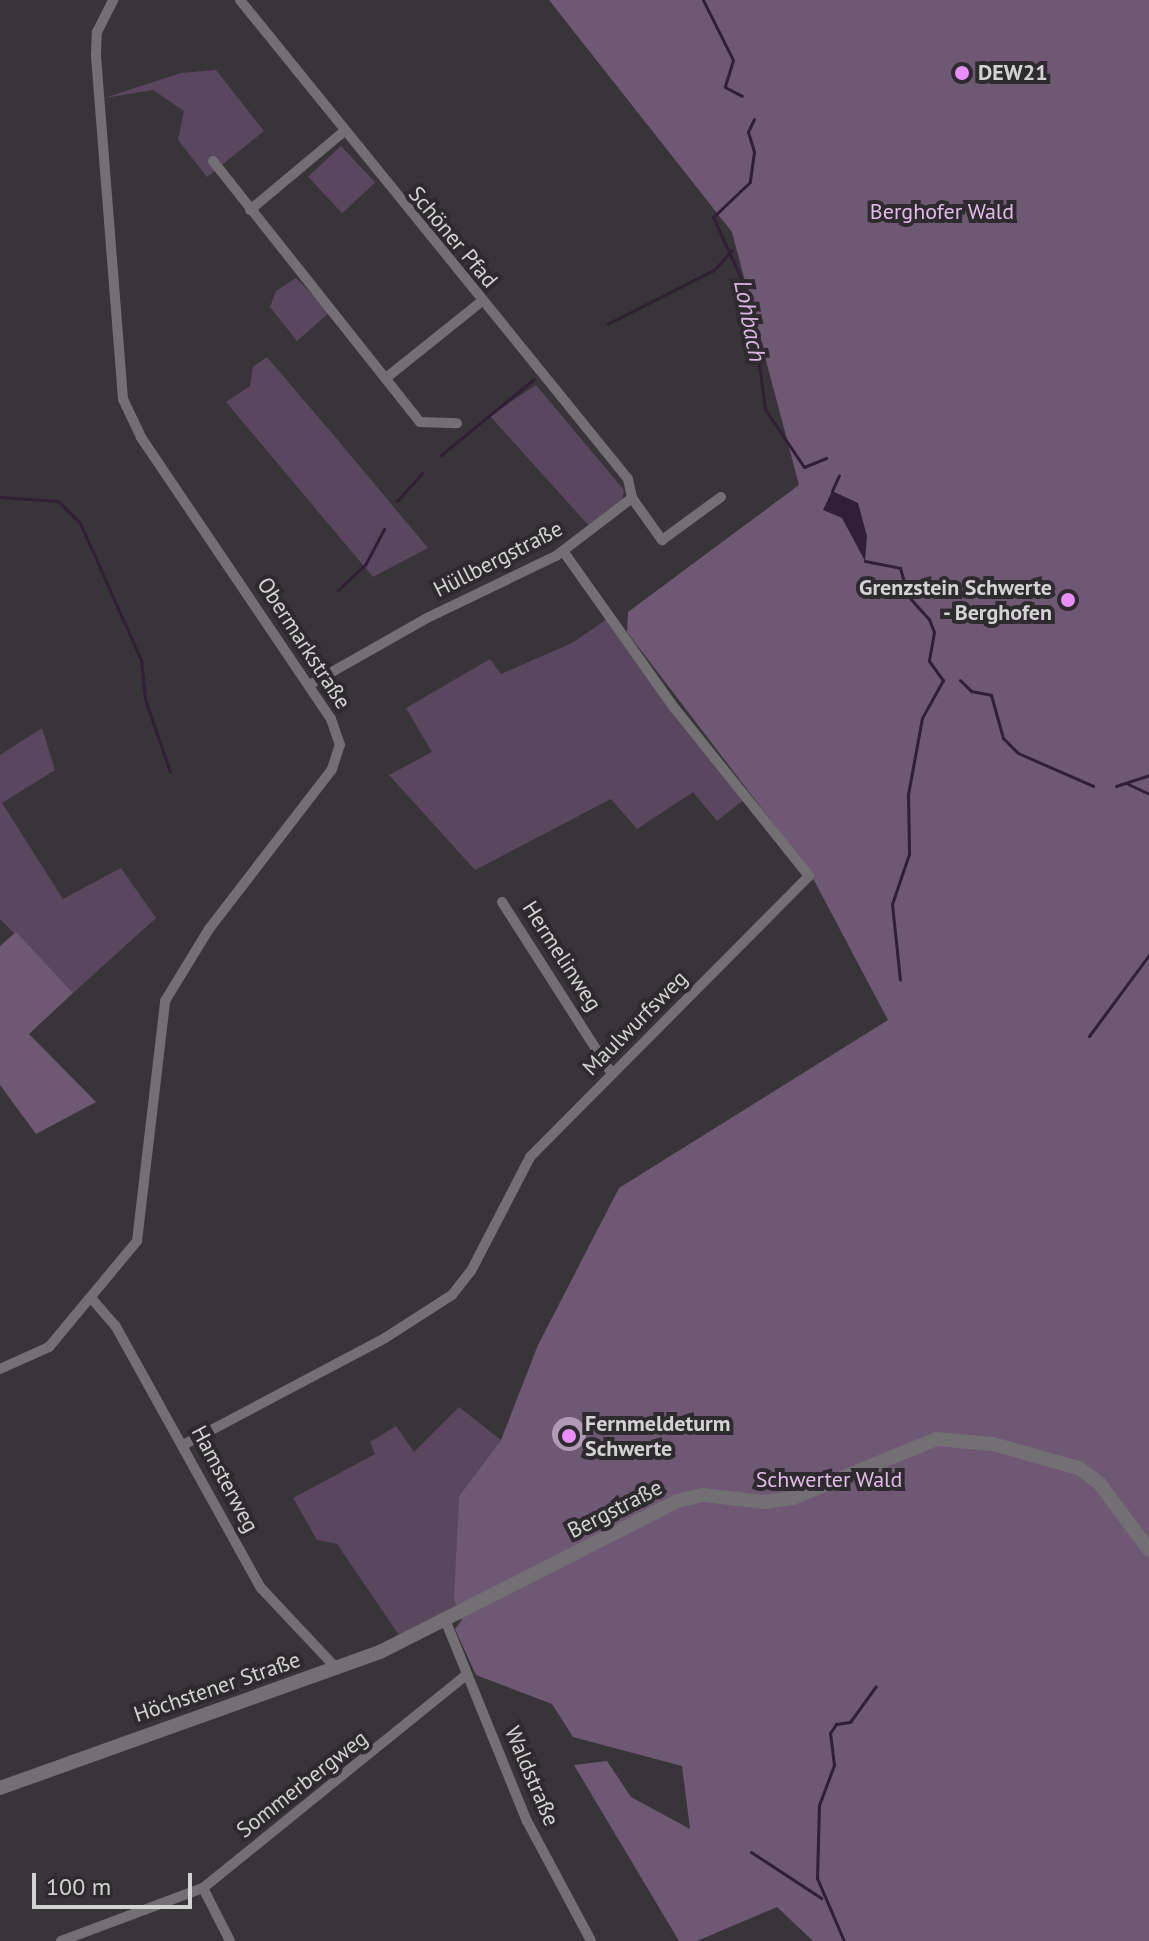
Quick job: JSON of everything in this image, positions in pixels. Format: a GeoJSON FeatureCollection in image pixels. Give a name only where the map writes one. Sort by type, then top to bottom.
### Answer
{"type":"FeatureCollection","features":[{"type":"Feature","properties":{"kind":"main road","name":"Bergstraße"},"geometry":{"type":"LineString","coordinates":[[446,1622],[677,1501],[703,1495],[764,1502],[793,1498],[936,1439],[993,1444],[1079,1468],[1100,1484],[1149,1550]]}},
{"type":"Feature","properties":{"kind":"main road","name":"Höchstener Straße"},"geometry":{"type":"LineString","coordinates":[[0,1788],[336,1668],[446,1622]]}},
{"type":"Feature","properties":{"kind":"street","name":"Obermarkstraße"},"geometry":{"type":"LineString","coordinates":[[0,1369],[49,1347],[92,1299],[140,1235],[165,1001],[209,929],[336,761],[338,734],[309,685],[141,437],[123,399],[96,55],[97,32],[113,0]]}},
{"type":"Feature","properties":{"kind":"street","name":"Schöner Pfad"},"geometry":{"type":"LineString","coordinates":[[240,0],[342,133],[628,479],[632,498]]}},
{"type":"Feature","properties":{"kind":"street"},"geometry":{"type":"LineString","coordinates":[[250,210],[342,133]]}},
{"type":"Feature","properties":{"kind":"street"},"geometry":{"type":"LineString","coordinates":[[213,161],[420,422],[457,423]]}},
{"type":"Feature","properties":{"kind":"street"},"geometry":{"type":"LineString","coordinates":[[386,378],[481,302]]}},
{"type":"Feature","properties":{"kind":"street"},"geometry":{"type":"LineString","coordinates":[[632,498],[662,540],[721,497]]}},
{"type":"Feature","properties":{"kind":"street","name":"Hüllbergstraße"},"geometry":{"type":"LineString","coordinates":[[309,685],[425,619],[564,552],[632,498]]}},
{"type":"Feature","properties":{"kind":"street","name":"Maulwurfsweg"},"geometry":{"type":"LineString","coordinates":[[185,1444],[385,1338],[452,1295],[471,1271],[530,1157],[809,876],[675,709],[564,552]]}},
{"type":"Feature","properties":{"kind":"street","name":"Hermelinweg"},"geometry":{"type":"LineString","coordinates":[[502,902],[612,1074]]}},
{"type":"Feature","properties":{"kind":"street","name":"Hamsterweg"},"geometry":{"type":"LineString","coordinates":[[92,1299],[115,1325],[185,1444],[261,1588],[336,1668]]}},
{"type":"Feature","properties":{"kind":"street","name":"Waldstraße"},"geometry":{"type":"LineString","coordinates":[[446,1622],[527,1821],[591,1941]]}},
{"type":"Feature","properties":{"kind":"street","name":"Sommerbergweg"},"geometry":{"type":"LineString","coordinates":[[61,1941],[203,1888],[466,1675]]}},
{"type":"Feature","properties":{"kind":"street"},"geometry":{"type":"LineString","coordinates":[[203,1888],[230,1941]]}},
{"type":"Feature","properties":{"kind":"shaded area"},"geometry":{"type":"Polygon","coordinates":[[[216,70],[264,131],[207,177],[178,140],[184,111],[153,90],[104,98],[181,73],[216,70]]]}},
{"type":"Feature","properties":{"kind":"shaded area"},"geometry":{"type":"Polygon","coordinates":[[[341,146],[375,183],[342,213],[308,177],[341,146]]]}},
{"type":"Feature","properties":{"kind":"shaded area"},"geometry":{"type":"Polygon","coordinates":[[[296,278],[330,312],[297,341],[270,307],[276,291],[296,278]]]}},
{"type":"Feature","properties":{"kind":"shaded area"},"geometry":{"type":"Polygon","coordinates":[[[267,357],[428,548],[373,577],[226,402],[250,386],[253,367],[267,357]]]}},
{"type":"Feature","properties":{"kind":"shaded area"},"geometry":{"type":"Polygon","coordinates":[[[536,385],[624,490],[622,500],[590,527],[490,416],[536,385]]]}},
{"type":"Feature","properties":{"kind":"shaded area"},"geometry":{"type":"Polygon","coordinates":[[[832,491],[858,503],[867,536],[865,561],[842,518],[823,510],[832,491]]]}},
{"type":"Feature","properties":{"kind":"shaded area"},"geometry":{"type":"Polygon","coordinates":[[[607,619],[746,798],[717,821],[693,792],[637,829],[611,799],[475,870],[389,775],[432,752],[406,708],[490,659],[501,674],[572,643],[607,619]]]}},
{"type":"Feature","properties":{"kind":"shaded area"},"geometry":{"type":"Polygon","coordinates":[[[42,728],[55,770],[2,803],[63,899],[121,868],[156,918],[73,993],[0,919],[0,755],[42,728]]]}},
{"type":"Feature","properties":{"kind":"shaded area"},"geometry":{"type":"Polygon","coordinates":[[[459,1407],[501,1440],[459,1496],[456,1608],[399,1635],[337,1544],[317,1540],[293,1498],[375,1454],[370,1442],[396,1426],[414,1452],[459,1407]]]}},
{"type":"Feature","properties":{"kind":"green space","name":"Schwerter Wald"},"geometry":{"type":"Polygon","coordinates":[[[549,0],[1149,0],[1149,1941],[813,1941],[777,1907],[697,1941],[679,1941],[574,1765],[607,1761],[631,1797],[690,1829],[682,1766],[573,1737],[552,1704],[476,1675],[455,1629],[462,1620],[454,1599],[459,1496],[501,1440],[538,1345],[619,1188],[888,1020],[808,869],[627,632],[628,612],[799,485],[732,232],[549,0]]]}},
{"type":"Feature","properties":{"kind":"green space"},"geometry":{"type":"Polygon","coordinates":[[[16,932],[73,993],[29,1034],[96,1102],[36,1134],[0,1085],[0,946],[16,932]]]}},
{"type":"Feature","properties":{"kind":"building","name":"Fernmeldeturm Schwerte"},"geometry":{"type":"Polygon","coordinates":[[[569,1417],[581,1422],[586,1434],[581,1446],[569,1451],[557,1446],[552,1434],[557,1422],[569,1417]]]}},
{"type":"Feature","properties":{"kind":"waterway","name":"Lohbach"},"geometry":{"type":"LineString","coordinates":[[703,0],[733,60],[725,87],[742,96]]}},
{"type":"Feature","properties":{"kind":"waterway","name":"Lohbach"},"geometry":{"type":"LineString","coordinates":[[754,119],[748,132],[754,152],[750,182],[713,217],[750,298],[765,409],[804,467],[826,458]]}},
{"type":"Feature","properties":{"kind":"waterway"},"geometry":{"type":"LineString","coordinates":[[607,324],[714,270],[732,250]]}},
{"type":"Feature","properties":{"kind":"waterway"},"geometry":{"type":"LineString","coordinates":[[441,455],[534,379]]}},
{"type":"Feature","properties":{"kind":"waterway"},"geometry":{"type":"LineString","coordinates":[[397,501],[422,473]]}},
{"type":"Feature","properties":{"kind":"waterway","name":"Lohbach"},"geometry":{"type":"LineString","coordinates":[[832,491],[839,475]]}},
{"type":"Feature","properties":{"kind":"waterway"},"geometry":{"type":"LineString","coordinates":[[0,497],[58,501],[80,523],[141,660],[145,699],[170,772]]}},
{"type":"Feature","properties":{"kind":"waterway"},"geometry":{"type":"LineString","coordinates":[[338,590],[365,565],[384,529]]}},
{"type":"Feature","properties":{"kind":"waterway"},"geometry":{"type":"LineString","coordinates":[[865,561],[900,568],[908,596],[929,619],[934,632],[929,661],[943,680],[922,718],[908,794],[909,854],[892,904],[900,980]]}},
{"type":"Feature","properties":{"kind":"waterway","name":"Lohbach"},"geometry":{"type":"LineString","coordinates":[[960,680],[971,691],[991,695],[1003,738],[1018,753],[1093,786]]}},
{"type":"Feature","properties":{"kind":"waterway","name":"Lohbach"},"geometry":{"type":"LineString","coordinates":[[1116,786],[1149,775]]}},
{"type":"Feature","properties":{"kind":"waterway"},"geometry":{"type":"LineString","coordinates":[[1128,784],[1149,794]]}},
{"type":"Feature","properties":{"kind":"waterway"},"geometry":{"type":"LineString","coordinates":[[1089,1036],[1149,955]]}},
{"type":"Feature","properties":{"kind":"waterway"},"geometry":{"type":"LineString","coordinates":[[844,1941],[817,1878],[819,1805],[834,1765],[830,1733],[836,1724],[850,1722],[876,1686]]}},
{"type":"Feature","properties":{"kind":"waterway"},"geometry":{"type":"LineString","coordinates":[[751,1852],[821,1898]]}},
{"type":"Feature","properties":{"kind":"place","name":"DEW21"},"geometry":{"type":"Point","coordinates":[962,73]}},
{"type":"Feature","properties":{"kind":"place","name":"Grenzstein Schwerte - Berghofen"},"geometry":{"type":"Point","coordinates":[1068,600]}},
{"type":"Feature","properties":{"kind":"place","name":"Fernmeldeturm Schwerte"},"geometry":{"type":"Point","coordinates":[569,1436]}},
{"type":"Feature","properties":{"kind":"park label","name":"Berghofer Wald"},"geometry":{"type":"Point","coordinates":[942,212]}}]}
